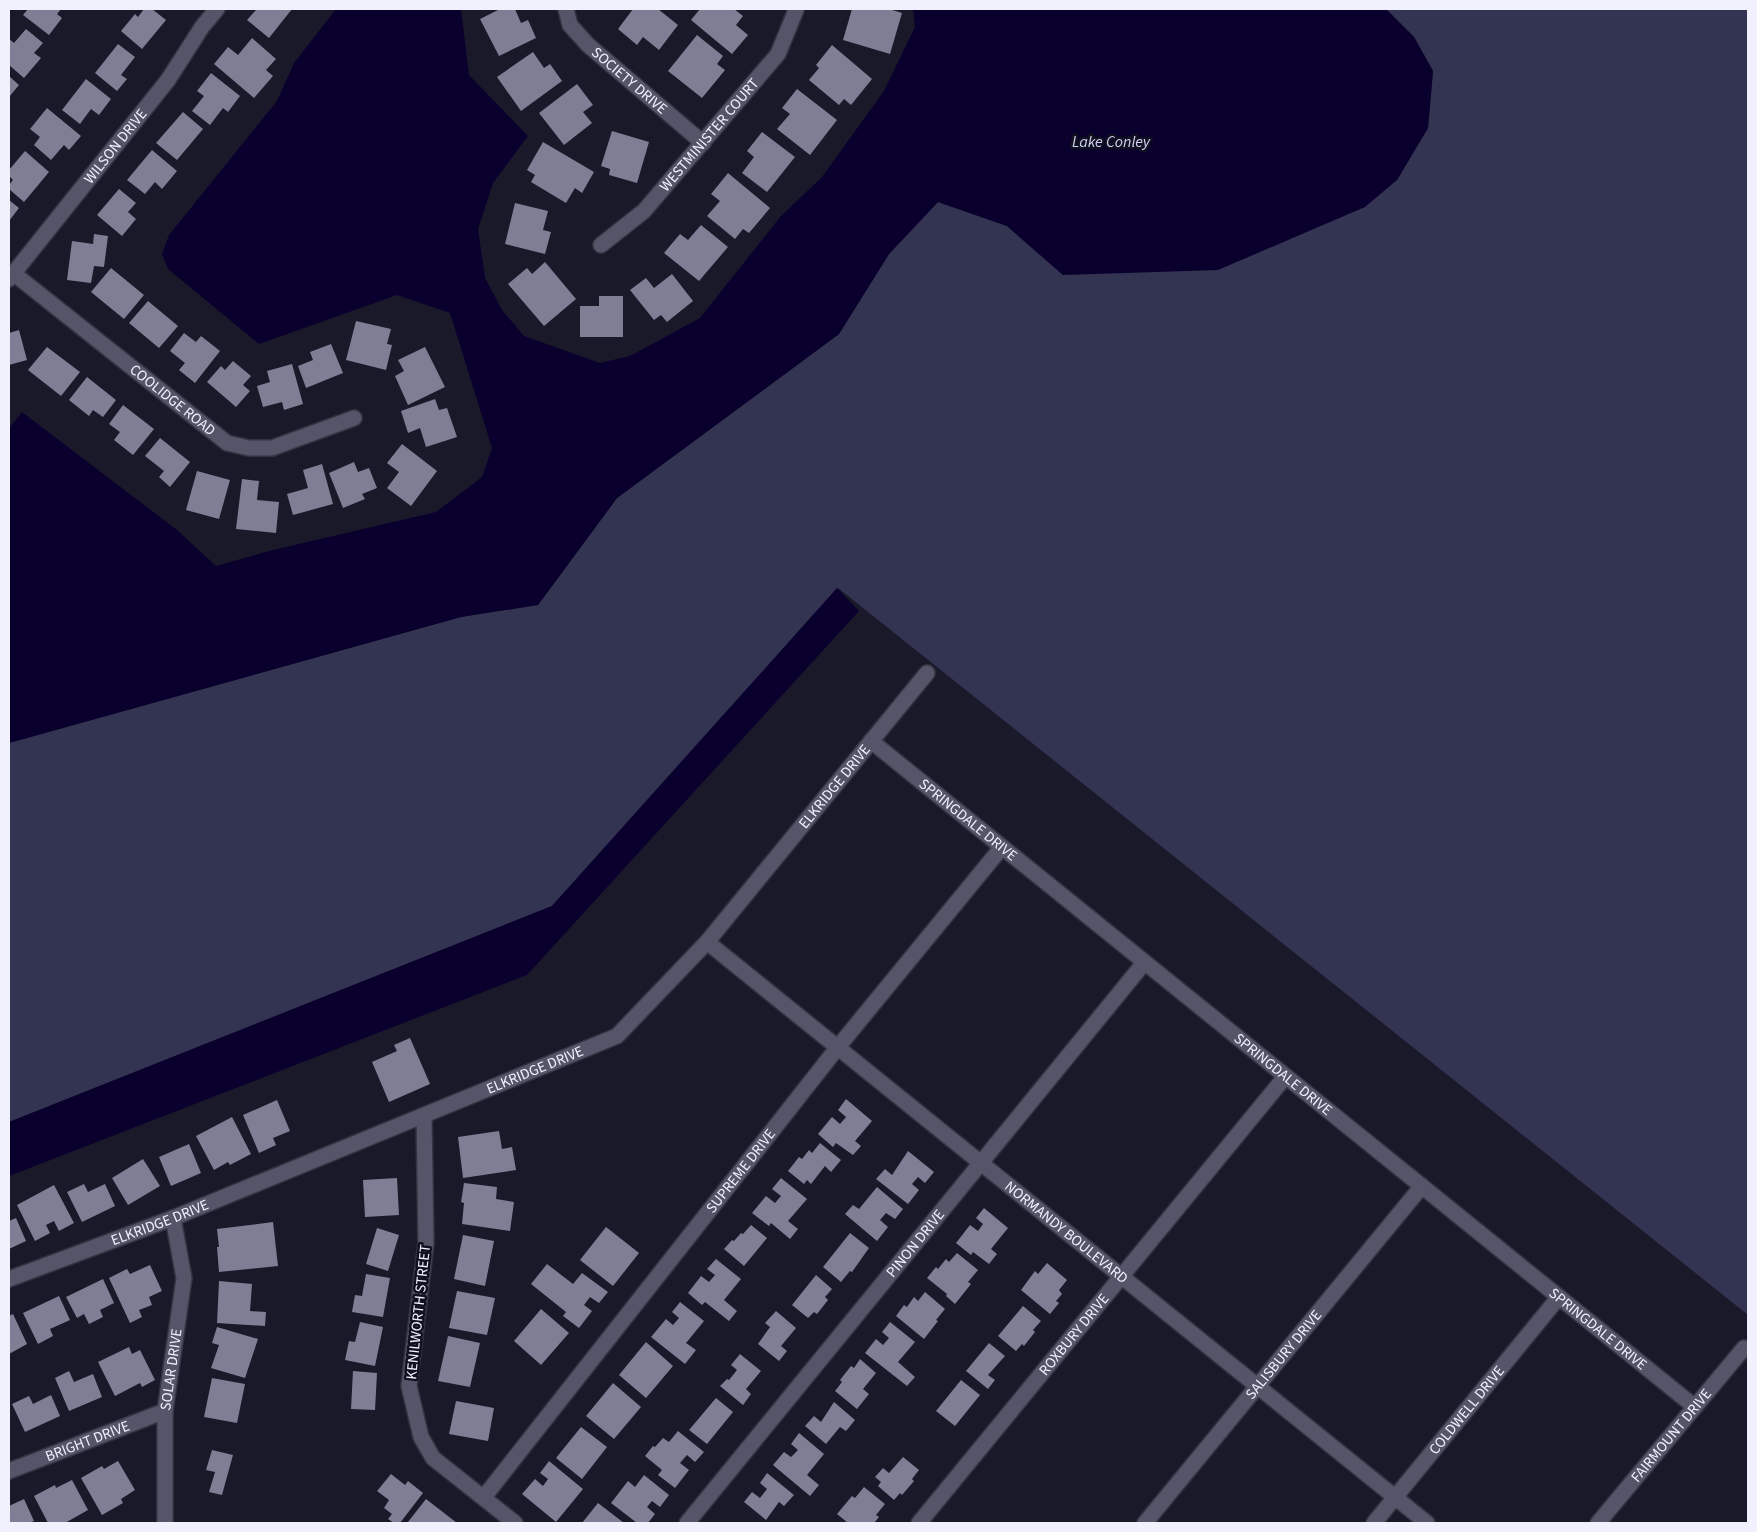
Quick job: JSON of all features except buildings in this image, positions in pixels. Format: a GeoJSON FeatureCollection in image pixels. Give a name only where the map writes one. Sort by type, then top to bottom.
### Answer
{"type":"FeatureCollection","features":[{"type":"Feature","properties":{"kind":"street","name":"WILSON DRIVE"},"geometry":{"type":"LineString","coordinates":[[11,276],[168,80],[202,27],[217,9]]}},
{"type":"Feature","properties":{"kind":"street","name":"SOCIETY DRIVE"},"geometry":{"type":"LineString","coordinates":[[566,9],[570,25],[588,44],[702,143]]}},
{"type":"Feature","properties":{"kind":"street","name":"WESTMINISTER COURT"},"geometry":{"type":"LineString","coordinates":[[601,245],[644,211],[778,54],[796,10]]}},
{"type":"Feature","properties":{"kind":"street","name":"COOLIDGE ROAD"},"geometry":{"type":"LineString","coordinates":[[11,276],[227,443],[249,448],[272,448],[354,418]]}},
{"type":"Feature","properties":{"kind":"street","name":"ELKRIDGE DRIVE"},"geometry":{"type":"LineString","coordinates":[[9,1279],[173,1218],[617,1036],[707,942],[927,672]]}},
{"type":"Feature","properties":{"kind":"street","name":"SPRINGDALE DRIVE"},"geometry":{"type":"LineString","coordinates":[[871,741],[1695,1407]]}},
{"type":"Feature","properties":{"kind":"street","name":"SUPREME DRIVE"},"geometry":{"type":"LineString","coordinates":[[484,1497],[838,1047],[1002,847]]}},
{"type":"Feature","properties":{"kind":"street","name":"NORMANDY BOULEVARD"},"geometry":{"type":"LineString","coordinates":[[707,942],[1427,1523]]}},
{"type":"Feature","properties":{"kind":"street","name":"PINON DRIVE"},"geometry":{"type":"LineString","coordinates":[[687,1523],[1144,963]]}},
{"type":"Feature","properties":{"kind":"street","name":"ROXBURY DRIVE"},"geometry":{"type":"LineString","coordinates":[[919,1523],[1285,1077]]}},
{"type":"Feature","properties":{"kind":"street","name":"KENILWORTH STREET"},"geometry":{"type":"LineString","coordinates":[[424,1116],[426,1244],[409,1386],[421,1438],[433,1458],[515,1523]]}},
{"type":"Feature","properties":{"kind":"street","name":"SALISBURY DRIVE"},"geometry":{"type":"LineString","coordinates":[[1146,1523],[1422,1186]]}},
{"type":"Feature","properties":{"kind":"street","name":"SOLAR DRIVE"},"geometry":{"type":"LineString","coordinates":[[165,1523],[165,1410],[184,1278],[173,1218]]}},
{"type":"Feature","properties":{"kind":"street","name":"COLDWELL DRIVE"},"geometry":{"type":"LineString","coordinates":[[1374,1523],[1559,1297]]}},
{"type":"Feature","properties":{"kind":"street","name":"FAIRMOUNT DRIVE"},"geometry":{"type":"LineString","coordinates":[[1598,1523],[1744,1348]]}},
{"type":"Feature","properties":{"kind":"street","name":"BRIGHT DRIVE"},"geometry":{"type":"LineString","coordinates":[[9,1471],[165,1410]]}},
{"type":"Feature","properties":{"kind":"shaded area"},"geometry":{"type":"Polygon","coordinates":[[[1386,9],[1748,9],[1748,1315],[838,588],[552,906],[9,1122],[9,743],[461,617],[538,605],[617,498],[839,334],[889,254],[938,202],[1007,226],[1063,275],[1397,180],[1428,128],[1433,71],[1414,37],[1386,9]]]}},
{"type":"Feature","properties":{"kind":"water","name":"Lake Conley"},"geometry":{"type":"Polygon","coordinates":[[[336,9],[461,9],[469,75],[528,136],[493,183],[478,229],[485,278],[502,310],[524,336],[600,363],[630,356],[700,318],[781,216],[822,177],[884,91],[915,27],[913,9],[1386,9],[1414,37],[1433,71],[1428,128],[1397,180],[1365,207],[1218,270],[1063,275],[1007,226],[938,202],[889,254],[839,334],[617,498],[538,605],[461,617],[9,743],[9,428],[22,412],[177,530],[216,566],[269,551],[436,512],[482,477],[492,448],[450,313],[397,295],[259,344],[168,269],[162,254],[169,235],[277,101],[294,63],[336,9]]]}},
{"type":"Feature","properties":{"kind":"water"},"geometry":{"type":"Polygon","coordinates":[[[837,588],[859,611],[527,975],[9,1176],[9,1122],[552,906],[837,588]]]}}]}
